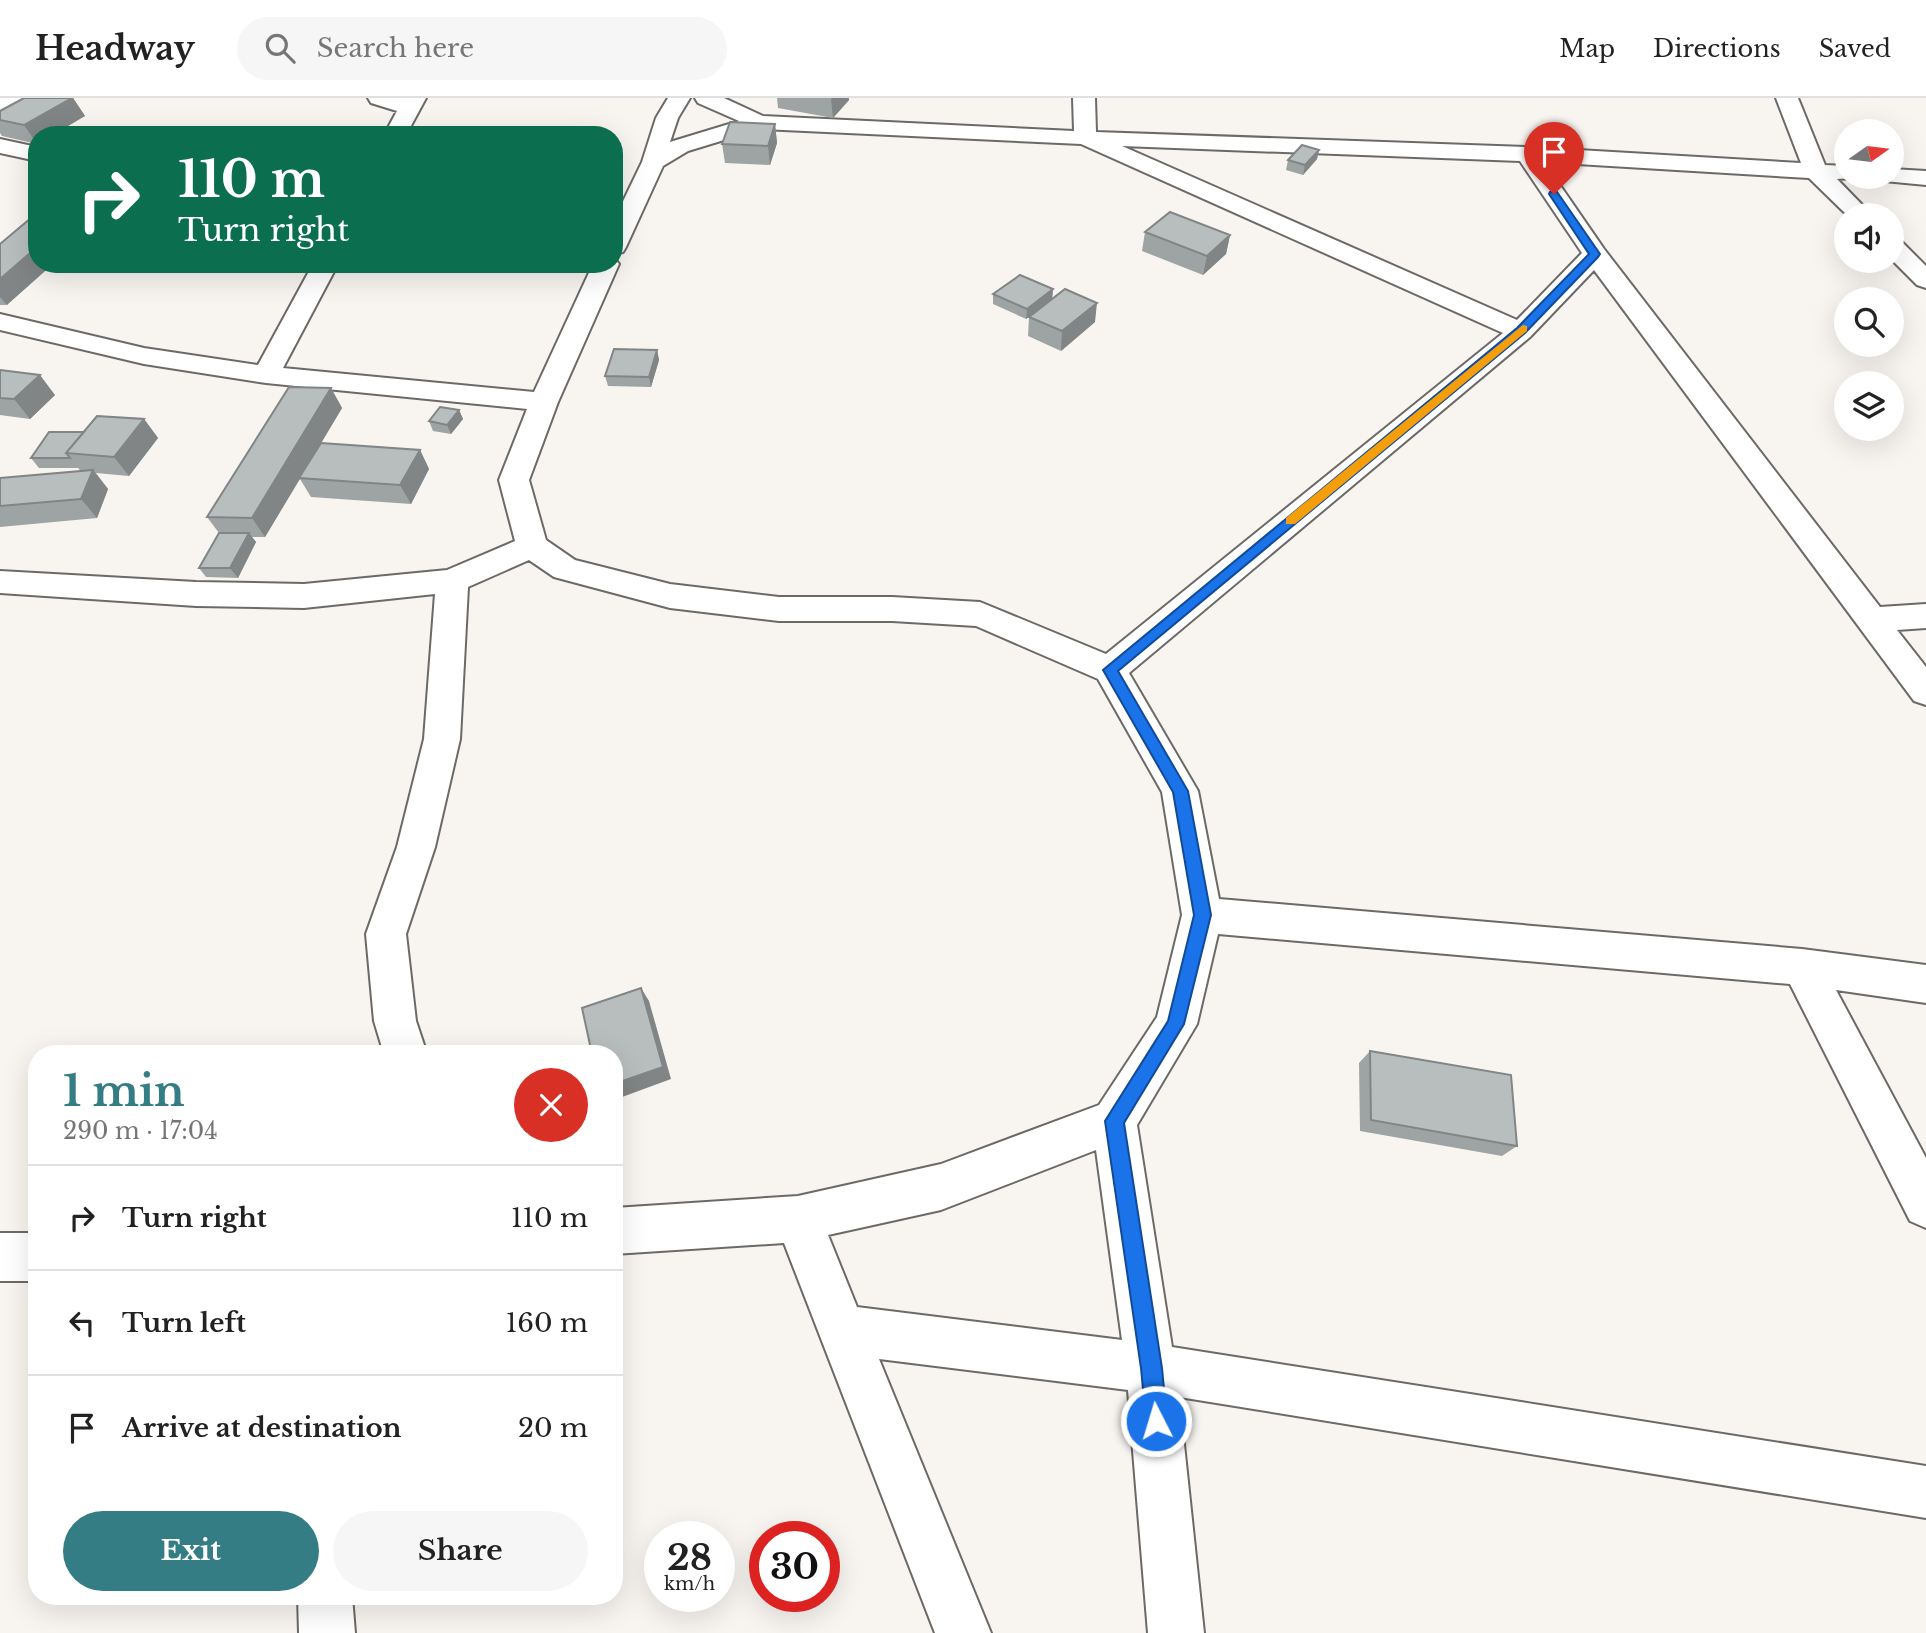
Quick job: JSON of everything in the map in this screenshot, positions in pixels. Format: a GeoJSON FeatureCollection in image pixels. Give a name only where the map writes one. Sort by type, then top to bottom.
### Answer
{"type":"FeatureCollection","features":[{"type":"Feature","properties":{"kind":"street"},"geometry":{"type":"LineString","coordinates":[[0,107],[15,98]]}},
{"type":"Feature","properties":{"kind":"street"},"geometry":{"type":"LineString","coordinates":[[379,98],[412,103],[400,126]]}},
{"type":"Feature","properties":{"kind":"street"},"geometry":{"type":"LineString","coordinates":[[623,227],[653,162],[667,118],[679,98]]}},
{"type":"Feature","properties":{"kind":"street"},"geometry":{"type":"LineString","coordinates":[[706,98],[759,122]]}},
{"type":"Feature","properties":{"kind":"street"},"geometry":{"type":"LineString","coordinates":[[1084,98],[1085,138]]}},
{"type":"Feature","properties":{"kind":"street"},"geometry":{"type":"LineString","coordinates":[[1787,98],[1816,172],[1848,203]]}},
{"type":"Feature","properties":{"kind":"street"},"geometry":{"type":"LineString","coordinates":[[653,162],[680,146],[759,122],[1085,138],[1527,154],[1834,173]]}},
{"type":"Feature","properties":{"kind":"street"},"geometry":{"type":"LineString","coordinates":[[1085,138],[1521,331]]}},
{"type":"Feature","properties":{"kind":"street"},"geometry":{"type":"LineString","coordinates":[[0,146],[28,152]]}},
{"type":"Feature","properties":{"kind":"street"},"geometry":{"type":"LineString","coordinates":[[1527,154],[1595,254],[1926,692]]}},
{"type":"Feature","properties":{"kind":"street"},"geometry":{"type":"LineString","coordinates":[[1904,176],[1926,177]]}},
{"type":"Feature","properties":{"kind":"street"},"geometry":{"type":"LineString","coordinates":[[1110,670],[1521,331],[1595,254]]}},
{"type":"Feature","properties":{"kind":"street"},"geometry":{"type":"LineString","coordinates":[[1904,258],[1926,280]]}},
{"type":"Feature","properties":{"kind":"street"},"geometry":{"type":"LineString","coordinates":[[266,376],[321,273]]}},
{"type":"Feature","properties":{"kind":"street"},"geometry":{"type":"LineString","coordinates":[[602,273],[544,402],[514,480],[532,546],[565,569],[670,596],[779,609],[892,609],[980,614],[1110,670],[1180,791],[1202,915],[1176,1024],[1114,1121],[941,1187],[798,1219],[623,1230]]}},
{"type":"Feature","properties":{"kind":"street"},"geometry":{"type":"LineString","coordinates":[[0,322],[144,356],[266,376],[544,402]]}},
{"type":"Feature","properties":{"kind":"street"},"geometry":{"type":"LineString","coordinates":[[0,582],[196,594],[304,596],[452,580],[532,546]]}},
{"type":"Feature","properties":{"kind":"street"},"geometry":{"type":"LineString","coordinates":[[403,1045],[395,1021],[386,934],[416,847],[442,739],[452,580]]}},
{"type":"Feature","properties":{"kind":"street"},"geometry":{"type":"LineString","coordinates":[[1871,619],[1926,616]]}},
{"type":"Feature","properties":{"kind":"street"},"geometry":{"type":"LineString","coordinates":[[1202,915],[1802,967],[1926,984]]}},
{"type":"Feature","properties":{"kind":"street"},"geometry":{"type":"LineString","coordinates":[[1802,967],[1926,1205]]}},
{"type":"Feature","properties":{"kind":"street"},"geometry":{"type":"LineString","coordinates":[[1114,1121],[1152,1368],[1176,1633]]}},
{"type":"Feature","properties":{"kind":"street"},"geometry":{"type":"LineString","coordinates":[[798,1219],[963,1633]]}},
{"type":"Feature","properties":{"kind":"street"},"geometry":{"type":"LineString","coordinates":[[0,1257],[28,1257]]}},
{"type":"Feature","properties":{"kind":"street"},"geometry":{"type":"LineString","coordinates":[[842,1330],[1152,1368],[1926,1492]]}},
{"type":"Feature","properties":{"kind":"street"},"geometry":{"type":"LineString","coordinates":[[325,1605],[327,1633]]}},
{"type":"Feature","properties":{"kind":"building"},"geometry":{"type":"Polygon","coordinates":[[[24,98],[72,98],[24,125],[0,120],[0,111],[24,98]]]}},
{"type":"Feature","properties":{"kind":"building"},"geometry":{"type":"Polygon","coordinates":[[[730,122],[775,124],[768,146],[722,144],[730,122]]]}},
{"type":"Feature","properties":{"kind":"building"},"geometry":{"type":"Polygon","coordinates":[[[1302,145],[1319,150],[1305,165],[1288,160],[1302,145]]]}},
{"type":"Feature","properties":{"kind":"building"},"geometry":{"type":"Polygon","coordinates":[[[1170,212],[1230,235],[1207,256],[1145,232],[1170,212]]]}},
{"type":"Feature","properties":{"kind":"building"},"geometry":{"type":"Polygon","coordinates":[[[28,221],[28,255],[0,279],[0,244],[28,221]]]}},
{"type":"Feature","properties":{"kind":"building"},"geometry":{"type":"Polygon","coordinates":[[[1020,275],[1053,289],[1027,309],[993,294],[1020,275]]]}},
{"type":"Feature","properties":{"kind":"building"},"geometry":{"type":"Polygon","coordinates":[[[1065,289],[1097,303],[1062,331],[1029,317],[1065,289]]]}},
{"type":"Feature","properties":{"kind":"building"},"geometry":{"type":"Polygon","coordinates":[[[614,349],[657,350],[649,377],[605,376],[614,349]]]}},
{"type":"Feature","properties":{"kind":"building"},"geometry":{"type":"Polygon","coordinates":[[[0,370],[40,375],[14,399],[0,398],[0,370]]]}},
{"type":"Feature","properties":{"kind":"building"},"geometry":{"type":"Polygon","coordinates":[[[289,387],[331,388],[252,518],[207,517],[289,387]]]}},
{"type":"Feature","properties":{"kind":"building"},"geometry":{"type":"Polygon","coordinates":[[[440,407],[459,410],[447,425],[429,421],[440,407]]]}},
{"type":"Feature","properties":{"kind":"building"},"geometry":{"type":"Polygon","coordinates":[[[97,416],[144,419],[114,457],[66,453],[97,416]]]}},
{"type":"Feature","properties":{"kind":"building"},"geometry":{"type":"Polygon","coordinates":[[[49,432],[84,432],[66,453],[70,458],[31,458],[49,432]]]}},
{"type":"Feature","properties":{"kind":"building"},"geometry":{"type":"Polygon","coordinates":[[[321,443],[420,450],[400,485],[299,478],[321,443]]]}},
{"type":"Feature","properties":{"kind":"building"},"geometry":{"type":"Polygon","coordinates":[[[93,470],[81,499],[0,506],[0,478],[93,470]]]}},
{"type":"Feature","properties":{"kind":"building"},"geometry":{"type":"Polygon","coordinates":[[[219,533],[249,533],[230,568],[199,568],[219,533]]]}},
{"type":"Feature","properties":{"kind":"building"},"geometry":{"type":"Polygon","coordinates":[[[641,988],[663,1067],[623,1081],[623,1045],[590,1045],[582,1008],[641,988]]]}},
{"type":"Feature","properties":{"kind":"building"},"geometry":{"type":"Polygon","coordinates":[[[1370,1051],[1511,1075],[1517,1146],[1371,1120],[1370,1051]]]}},
{"type":"Feature","properties":{"kind":"slow traffic"},"geometry":{"type":"LineString","coordinates":[[1291,521],[1523,329]]}},
{"type":"Feature","properties":{"kind":"route"},"geometry":{"type":"LineString","coordinates":[[1156,1421],[1152,1368],[1114,1121],[1176,1024],[1202,915],[1180,791],[1110,670],[1521,331],[1595,254],[1554,194]]}}]}
